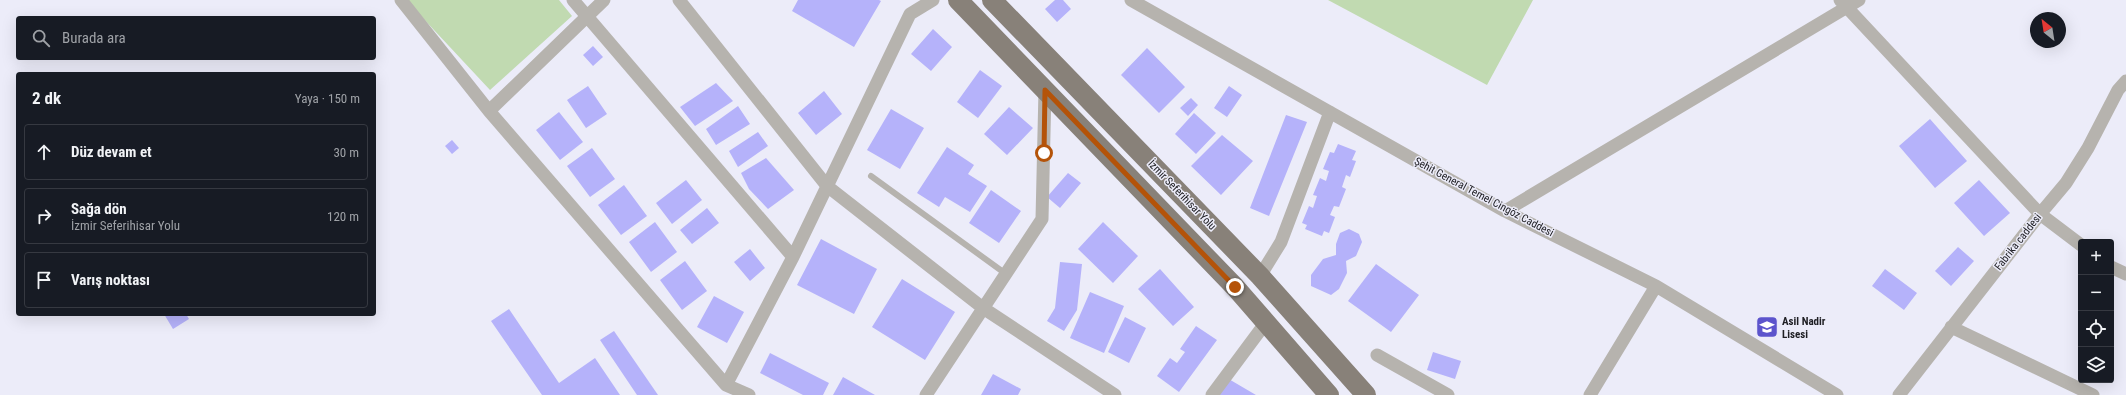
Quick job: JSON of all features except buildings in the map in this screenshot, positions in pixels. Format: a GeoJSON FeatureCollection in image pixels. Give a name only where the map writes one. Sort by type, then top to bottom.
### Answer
{"type":"FeatureCollection","features":[{"type":"Feature","properties":{"kind":"main road"},"geometry":{"type":"LineString","coordinates":[[958,0],[1267,321],[1329,395]]}},
{"type":"Feature","properties":{"kind":"main road","name":"İzmir Seferihisar Yolu"},"geometry":{"type":"LineString","coordinates":[[992,0],[1260,276],[1366,395]]}},
{"type":"Feature","properties":{"kind":"main road"},"geometry":{"type":"LineString","coordinates":[[1010,0],[1014,22]]}},
{"type":"Feature","properties":{"kind":"street"},"geometry":{"type":"LineString","coordinates":[[401,0],[489,111],[726,385],[749,395]]}},
{"type":"Feature","properties":{"kind":"street"},"geometry":{"type":"LineString","coordinates":[[573,0],[793,257]]}},
{"type":"Feature","properties":{"kind":"street"},"geometry":{"type":"LineString","coordinates":[[489,111],[604,0]]}},
{"type":"Feature","properties":{"kind":"street"},"geometry":{"type":"LineString","coordinates":[[680,0],[827,186],[983,308],[1115,395]]}},
{"type":"Feature","properties":{"kind":"street"},"geometry":{"type":"LineString","coordinates":[[726,385],[793,257],[910,14],[933,0]]}},
{"type":"Feature","properties":{"kind":"street","name":"Şehit General Temel Cingöz Caddesi"},"geometry":{"type":"LineString","coordinates":[[1131,0],[1505,211],[1656,286],[1837,395]]}},
{"type":"Feature","properties":{"kind":"street"},"geometry":{"type":"LineString","coordinates":[[1505,211],[1843,4],[1859,0]]}},
{"type":"Feature","properties":{"kind":"street"},"geometry":{"type":"LineString","coordinates":[[1843,4],[2040,214],[2078,243]]}},
{"type":"Feature","properties":{"kind":"street","name":"Fabrika caddesi"},"geometry":{"type":"LineString","coordinates":[[1899,395],[2040,214],[2066,183],[2088,148],[2118,90],[2126,81]]}},
{"type":"Feature","properties":{"kind":"street"},"geometry":{"type":"LineString","coordinates":[[926,395],[1042,219],[1045,90]]}},
{"type":"Feature","properties":{"kind":"street"},"geometry":{"type":"LineString","coordinates":[[1260,276],[1281,242],[1330,112]]}},
{"type":"Feature","properties":{"kind":"street"},"geometry":{"type":"LineString","coordinates":[[2114,268],[2126,274]]}},
{"type":"Feature","properties":{"kind":"street"},"geometry":{"type":"LineString","coordinates":[[1590,395],[1656,286]]}},
{"type":"Feature","properties":{"kind":"street"},"geometry":{"type":"LineString","coordinates":[[1212,395],[1267,321]]}},
{"type":"Feature","properties":{"kind":"street"},"geometry":{"type":"LineString","coordinates":[[1952,327],[2093,395]]}},
{"type":"Feature","properties":{"kind":"street"},"geometry":{"type":"LineString","coordinates":[[1377,355],[1448,395]]}},
{"type":"Feature","properties":{"kind":"lane"},"geometry":{"type":"LineString","coordinates":[[871,176],[1006,274]]}},
{"type":"Feature","properties":{"kind":"green space"},"geometry":{"type":"Polygon","coordinates":[[[406,0],[559,0],[572,16],[490,90],[406,0]]]}},
{"type":"Feature","properties":{"kind":"green space"},"geometry":{"type":"Polygon","coordinates":[[[1328,0],[1533,0],[1487,85],[1328,0]]]}},
{"type":"Feature","properties":{"kind":"place","name":"Asil Nadir Lisesi"},"geometry":{"type":"Point","coordinates":[1767,327]}},
{"type":"Feature","properties":{"kind":"route"},"geometry":{"type":"LineString","coordinates":[[1044,153],[1046,114],[1045,90],[1235,287]]}}]}
